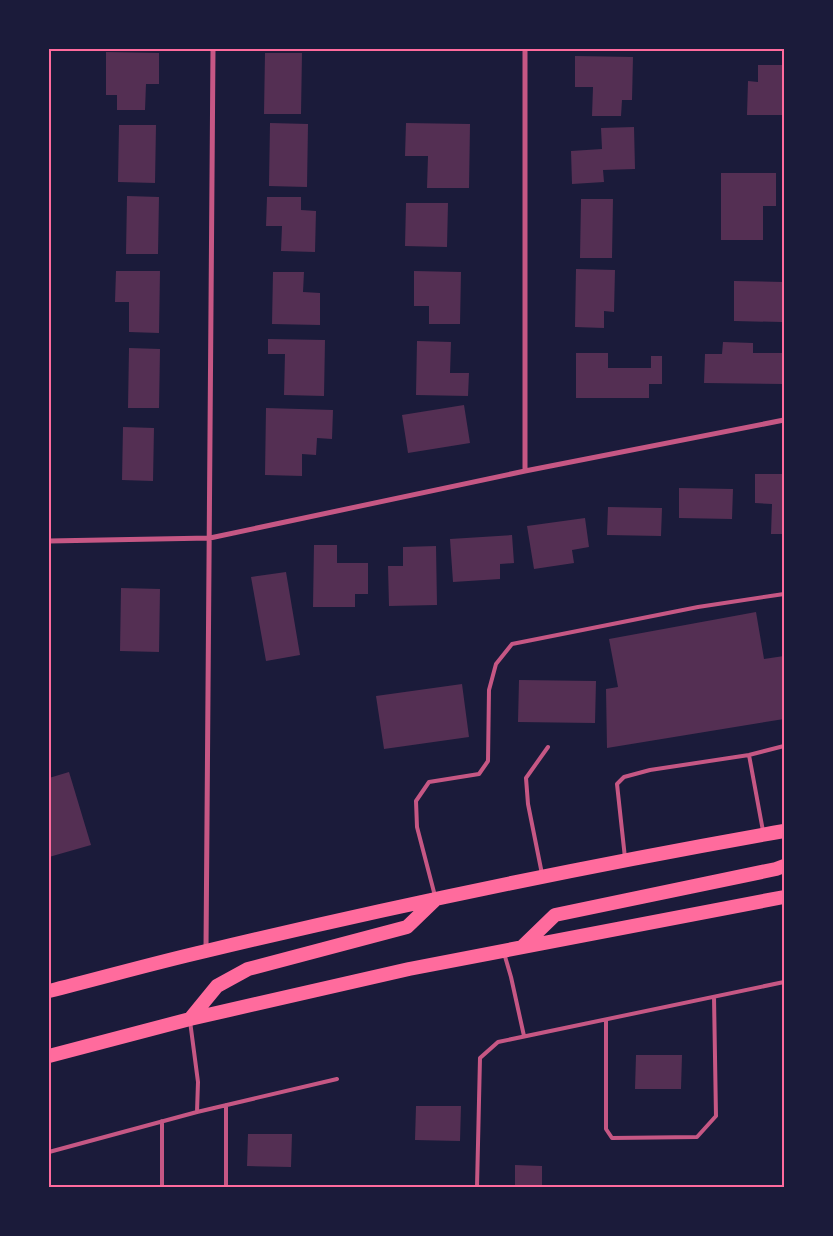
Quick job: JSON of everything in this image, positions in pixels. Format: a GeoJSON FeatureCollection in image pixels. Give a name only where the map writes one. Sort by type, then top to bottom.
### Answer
{"type":"FeatureCollection","features":[{"type":"Feature","properties":{"kind":"highway"},"geometry":{"type":"LineString","coordinates":[[49,991],[206,951],[436,899],[543,876],[784,831]]}},
{"type":"Feature","properties":{"kind":"highway"},"geometry":{"type":"LineString","coordinates":[[522,947],[555,915],[784,866]]}},
{"type":"Feature","properties":{"kind":"highway"},"geometry":{"type":"LineString","coordinates":[[49,1056],[190,1019],[409,969],[784,897]]}},
{"type":"Feature","properties":{"kind":"highway"},"geometry":{"type":"LineString","coordinates":[[190,1019],[217,986],[248,969],[407,927],[436,899]]}},
{"type":"Feature","properties":{"kind":"street"},"geometry":{"type":"LineString","coordinates":[[206,951],[213,49]]}},
{"type":"Feature","properties":{"kind":"street"},"geometry":{"type":"LineString","coordinates":[[525,49],[525,471]]}},
{"type":"Feature","properties":{"kind":"street"},"geometry":{"type":"LineString","coordinates":[[49,540],[210,538],[525,471],[784,420]]}},
{"type":"Feature","properties":{"kind":"lane"},"geometry":{"type":"LineString","coordinates":[[436,899],[417,826],[416,801],[429,782],[479,774],[488,761],[489,690],[496,664],[512,644],[698,607],[784,594]]}},
{"type":"Feature","properties":{"kind":"lane"},"geometry":{"type":"LineString","coordinates":[[625,860],[617,784],[624,776],[650,770],[749,755],[784,746]]}},
{"type":"Feature","properties":{"kind":"lane"},"geometry":{"type":"LineString","coordinates":[[543,876],[528,804],[526,778],[548,747]]}},
{"type":"Feature","properties":{"kind":"lane"},"geometry":{"type":"LineString","coordinates":[[749,755],[764,835]]}},
{"type":"Feature","properties":{"kind":"lane"},"geometry":{"type":"LineString","coordinates":[[503,950],[524,1036]]}},
{"type":"Feature","properties":{"kind":"lane"},"geometry":{"type":"LineString","coordinates":[[477,1187],[480,1058],[498,1042],[784,982]]}},
{"type":"Feature","properties":{"kind":"lane"},"geometry":{"type":"LineString","coordinates":[[606,1020],[606,1129],[612,1138],[697,1137],[716,1116],[714,997]]}},
{"type":"Feature","properties":{"kind":"lane"},"geometry":{"type":"LineString","coordinates":[[190,1019],[198,1082],[197,1112]]}},
{"type":"Feature","properties":{"kind":"lane"},"geometry":{"type":"LineString","coordinates":[[49,1152],[197,1112],[337,1079]]}},
{"type":"Feature","properties":{"kind":"lane"},"geometry":{"type":"LineString","coordinates":[[226,1105],[226,1187]]}},
{"type":"Feature","properties":{"kind":"lane"},"geometry":{"type":"LineString","coordinates":[[162,1121],[162,1187]]}},
{"type":"Feature","properties":{"kind":"building"},"geometry":{"type":"Polygon","coordinates":[[[106,52],[159,53],[159,84],[146,84],[145,110],[117,110],[117,95],[106,95],[106,52]]]}},
{"type":"Feature","properties":{"kind":"building"},"geometry":{"type":"Polygon","coordinates":[[[265,53],[302,53],[301,114],[264,114],[265,53]]]}},
{"type":"Feature","properties":{"kind":"building"},"geometry":{"type":"Polygon","coordinates":[[[575,56],[633,57],[632,100],[622,100],[621,116],[592,116],[593,87],[575,87],[575,56]]]}},
{"type":"Feature","properties":{"kind":"building"},"geometry":{"type":"Polygon","coordinates":[[[758,65],[784,65],[784,115],[747,115],[748,81],[758,82],[758,65]]]}},
{"type":"Feature","properties":{"kind":"building"},"geometry":{"type":"Polygon","coordinates":[[[270,123],[308,124],[307,187],[269,186],[270,123]]]}},
{"type":"Feature","properties":{"kind":"building"},"geometry":{"type":"Polygon","coordinates":[[[406,123],[470,124],[469,188],[427,188],[428,156],[405,156],[406,123]]]}},
{"type":"Feature","properties":{"kind":"building"},"geometry":{"type":"Polygon","coordinates":[[[119,125],[156,125],[155,183],[118,182],[119,125]]]}},
{"type":"Feature","properties":{"kind":"building"},"geometry":{"type":"Polygon","coordinates":[[[634,127],[635,169],[603,170],[604,182],[572,184],[571,151],[602,149],[601,128],[634,127]]]}},
{"type":"Feature","properties":{"kind":"building"},"geometry":{"type":"Polygon","coordinates":[[[721,173],[776,173],[776,206],[763,206],[763,240],[721,240],[721,173]]]}},
{"type":"Feature","properties":{"kind":"building"},"geometry":{"type":"Polygon","coordinates":[[[127,196],[159,197],[158,254],[126,254],[127,196]]]}},
{"type":"Feature","properties":{"kind":"building"},"geometry":{"type":"Polygon","coordinates":[[[267,197],[301,197],[301,210],[316,211],[315,252],[281,251],[282,226],[266,226],[267,197]]]}},
{"type":"Feature","properties":{"kind":"building"},"geometry":{"type":"Polygon","coordinates":[[[581,199],[613,199],[612,258],[580,258],[581,199]]]}},
{"type":"Feature","properties":{"kind":"building"},"geometry":{"type":"Polygon","coordinates":[[[406,203],[448,203],[447,247],[405,246],[406,203]]]}},
{"type":"Feature","properties":{"kind":"building"},"geometry":{"type":"Polygon","coordinates":[[[576,269],[615,270],[614,312],[604,311],[604,328],[575,327],[576,269]]]}},
{"type":"Feature","properties":{"kind":"building"},"geometry":{"type":"Polygon","coordinates":[[[116,271],[160,271],[159,333],[129,332],[129,302],[115,302],[116,271]]]}},
{"type":"Feature","properties":{"kind":"building"},"geometry":{"type":"Polygon","coordinates":[[[414,271],[461,272],[460,324],[429,324],[429,306],[414,306],[414,271]]]}},
{"type":"Feature","properties":{"kind":"building"},"geometry":{"type":"Polygon","coordinates":[[[273,272],[304,272],[303,292],[320,293],[320,325],[272,324],[273,272]]]}},
{"type":"Feature","properties":{"kind":"building"},"geometry":{"type":"Polygon","coordinates":[[[734,281],[783,282],[782,322],[734,321],[734,281]]]}},
{"type":"Feature","properties":{"kind":"building"},"geometry":{"type":"Polygon","coordinates":[[[268,339],[325,340],[324,396],[284,395],[285,354],[268,354],[268,339]]]}},
{"type":"Feature","properties":{"kind":"building"},"geometry":{"type":"Polygon","coordinates":[[[417,341],[451,342],[450,373],[469,373],[468,396],[416,395],[417,341]]]}},
{"type":"Feature","properties":{"kind":"building"},"geometry":{"type":"Polygon","coordinates":[[[723,342],[753,343],[753,353],[784,353],[784,384],[704,383],[705,354],[722,354],[723,342]]]}},
{"type":"Feature","properties":{"kind":"building"},"geometry":{"type":"Polygon","coordinates":[[[129,348],[160,349],[159,408],[128,408],[129,348]]]}},
{"type":"Feature","properties":{"kind":"building"},"geometry":{"type":"Polygon","coordinates":[[[576,353],[608,353],[608,368],[651,368],[651,356],[662,356],[662,384],[649,384],[649,398],[576,398],[576,353]]]}},
{"type":"Feature","properties":{"kind":"building"},"geometry":{"type":"Polygon","coordinates":[[[464,405],[470,443],[408,453],[402,415],[464,405]]]}},
{"type":"Feature","properties":{"kind":"building"},"geometry":{"type":"Polygon","coordinates":[[[266,408],[333,410],[332,439],[317,438],[316,455],[302,454],[302,476],[265,475],[266,408]]]}},
{"type":"Feature","properties":{"kind":"building"},"geometry":{"type":"Polygon","coordinates":[[[123,427],[154,428],[153,481],[122,480],[123,427]]]}},
{"type":"Feature","properties":{"kind":"building"},"geometry":{"type":"Polygon","coordinates":[[[755,474],[784,474],[784,534],[771,534],[772,504],[755,503],[755,474]]]}},
{"type":"Feature","properties":{"kind":"building"},"geometry":{"type":"Polygon","coordinates":[[[679,488],[733,489],[732,519],[679,518],[679,488]]]}},
{"type":"Feature","properties":{"kind":"building"},"geometry":{"type":"Polygon","coordinates":[[[608,507],[662,508],[661,536],[607,535],[608,507]]]}},
{"type":"Feature","properties":{"kind":"building"},"geometry":{"type":"Polygon","coordinates":[[[585,518],[589,547],[572,550],[574,563],[534,569],[527,526],[585,518]]]}},
{"type":"Feature","properties":{"kind":"building"},"geometry":{"type":"Polygon","coordinates":[[[512,535],[514,563],[500,564],[500,579],[453,582],[450,539],[512,535]]]}},
{"type":"Feature","properties":{"kind":"building"},"geometry":{"type":"Polygon","coordinates":[[[314,545],[337,545],[337,563],[368,563],[368,594],[355,594],[355,607],[313,607],[314,545]]]}},
{"type":"Feature","properties":{"kind":"building"},"geometry":{"type":"Polygon","coordinates":[[[436,546],[437,605],[389,606],[388,566],[403,566],[403,547],[436,546]]]}},
{"type":"Feature","properties":{"kind":"building"},"geometry":{"type":"Polygon","coordinates":[[[286,572],[300,655],[266,661],[251,577],[286,572]]]}},
{"type":"Feature","properties":{"kind":"building"},"geometry":{"type":"Polygon","coordinates":[[[121,588],[160,589],[159,652],[120,651],[121,588]]]}},
{"type":"Feature","properties":{"kind":"building"},"geometry":{"type":"Polygon","coordinates":[[[756,612],[764,659],[784,656],[784,719],[607,748],[606,689],[618,687],[609,639],[756,612]]]}},
{"type":"Feature","properties":{"kind":"building"},"geometry":{"type":"Polygon","coordinates":[[[519,680],[596,681],[595,723],[518,722],[519,680]]]}},
{"type":"Feature","properties":{"kind":"building"},"geometry":{"type":"Polygon","coordinates":[[[462,684],[469,737],[384,749],[376,696],[462,684]]]}},
{"type":"Feature","properties":{"kind":"building"},"geometry":{"type":"Polygon","coordinates":[[[69,772],[91,845],[49,857],[49,778],[69,772]]]}},
{"type":"Feature","properties":{"kind":"building"},"geometry":{"type":"Polygon","coordinates":[[[636,1055],[682,1055],[681,1089],[635,1089],[636,1055]]]}},
{"type":"Feature","properties":{"kind":"building"},"geometry":{"type":"Polygon","coordinates":[[[416,1106],[461,1106],[460,1141],[415,1140],[416,1106]]]}},
{"type":"Feature","properties":{"kind":"building"},"geometry":{"type":"Polygon","coordinates":[[[248,1134],[292,1134],[291,1167],[247,1166],[248,1134]]]}},
{"type":"Feature","properties":{"kind":"building"},"geometry":{"type":"Polygon","coordinates":[[[515,1165],[542,1166],[542,1187],[515,1187],[515,1165]]]}}]}
